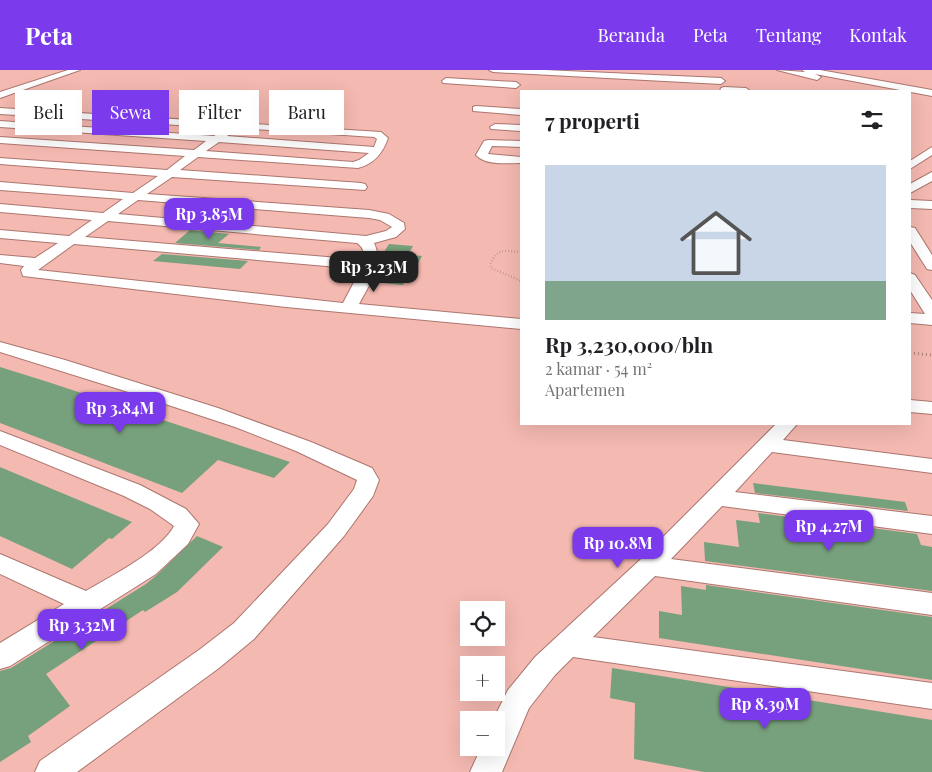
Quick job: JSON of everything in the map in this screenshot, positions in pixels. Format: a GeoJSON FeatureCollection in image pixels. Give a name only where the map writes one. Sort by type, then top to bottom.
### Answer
{"type":"FeatureCollection","features":[{"type":"Feature","properties":{"kind":"street"},"geometry":{"type":"LineString","coordinates":[[0,95],[76,70]]}},
{"type":"Feature","properties":{"kind":"street"},"geometry":{"type":"LineString","coordinates":[[493,70],[738,90]]}},
{"type":"Feature","properties":{"kind":"street"},"geometry":{"type":"LineString","coordinates":[[719,70],[723,88]]}},
{"type":"Feature","properties":{"kind":"street"},"geometry":{"type":"LineString","coordinates":[[781,70],[836,82],[888,90]]}},
{"type":"Feature","properties":{"kind":"street"},"geometry":{"type":"LineString","coordinates":[[806,70],[932,93]]}},
{"type":"Feature","properties":{"kind":"street"},"geometry":{"type":"LineString","coordinates":[[16,81],[33,84]]}},
{"type":"Feature","properties":{"kind":"street"},"geometry":{"type":"LineString","coordinates":[[446,81],[526,85]]}},
{"type":"Feature","properties":{"kind":"street"},"geometry":{"type":"LineString","coordinates":[[911,94],[932,98]]}},
{"type":"Feature","properties":{"kind":"street"},"geometry":{"type":"LineString","coordinates":[[476,109],[520,112]]}},
{"type":"Feature","properties":{"kind":"street"},"geometry":{"type":"LineString","coordinates":[[0,111],[179,122]]}},
{"type":"Feature","properties":{"kind":"street"},"geometry":{"type":"LineString","coordinates":[[0,124],[377,150]]}},
{"type":"Feature","properties":{"kind":"street"},"geometry":{"type":"LineString","coordinates":[[0,140],[354,165],[365,163],[377,150],[383,138],[377,134],[259,126]]}},
{"type":"Feature","properties":{"kind":"street"},"geometry":{"type":"LineString","coordinates":[[495,127],[520,128]]}},
{"type":"Feature","properties":{"kind":"street"},"geometry":{"type":"LineString","coordinates":[[223,135],[38,262],[28,270],[28,274],[348,308],[520,324]]}},
{"type":"Feature","properties":{"kind":"street"},"geometry":{"type":"LineString","coordinates":[[520,144],[488,143],[482,155],[487,158],[520,160]]}},
{"type":"Feature","properties":{"kind":"street"},"geometry":{"type":"LineString","coordinates":[[911,165],[932,150]]}},
{"type":"Feature","properties":{"kind":"street"},"geometry":{"type":"LineString","coordinates":[[0,161],[361,187]]}},
{"type":"Feature","properties":{"kind":"street"},"geometry":{"type":"LineString","coordinates":[[913,184],[932,176]]}},
{"type":"Feature","properties":{"kind":"street"},"geometry":{"type":"LineString","coordinates":[[913,184],[932,184]]}},
{"type":"Feature","properties":{"kind":"street"},"geometry":{"type":"LineString","coordinates":[[0,186],[358,214],[370,213],[385,216],[399,226],[391,234],[365,241],[347,237],[0,208]]}},
{"type":"Feature","properties":{"kind":"street"},"geometry":{"type":"LineString","coordinates":[[911,204],[932,206]]}},
{"type":"Feature","properties":{"kind":"street"},"geometry":{"type":"LineString","coordinates":[[911,231],[925,232]]}},
{"type":"Feature","properties":{"kind":"street"},"geometry":{"type":"LineString","coordinates":[[911,232],[930,260]]}},
{"type":"Feature","properties":{"kind":"street"},"geometry":{"type":"LineString","coordinates":[[0,234],[369,265]]}},
{"type":"Feature","properties":{"kind":"street"},"geometry":{"type":"LineString","coordinates":[[348,308],[369,265],[371,249],[365,241]]}},
{"type":"Feature","properties":{"kind":"street"},"geometry":{"type":"LineString","coordinates":[[0,259],[38,262]]}},
{"type":"Feature","properties":{"kind":"street"},"geometry":{"type":"LineString","coordinates":[[912,284],[932,313]]}},
{"type":"Feature","properties":{"kind":"street"},"geometry":{"type":"LineString","coordinates":[[911,318],[932,320]]}},
{"type":"Feature","properties":{"kind":"street"},"geometry":{"type":"LineString","coordinates":[[0,347],[36,356],[160,395],[282,438],[364,473],[368,480],[364,491],[336,530],[244,631],[51,772]]}},
{"type":"Feature","properties":{"kind":"street"},"geometry":{"type":"LineString","coordinates":[[911,406],[932,408]]}},
{"type":"Feature","properties":{"kind":"street"},"geometry":{"type":"LineString","coordinates":[[505,727],[518,699],[545,666],[650,566],[786,425]]}},
{"type":"Feature","properties":{"kind":"street"},"geometry":{"type":"LineString","coordinates":[[0,437],[130,490],[166,507],[186,520],[187,524],[185,530],[172,546],[147,566],[0,657]]}},
{"type":"Feature","properties":{"kind":"street"},"geometry":{"type":"LineString","coordinates":[[766,445],[932,466]]}},
{"type":"Feature","properties":{"kind":"street"},"geometry":{"type":"LineString","coordinates":[[715,497],[932,525]]}},
{"type":"Feature","properties":{"kind":"street"},"geometry":{"type":"LineString","coordinates":[[0,563],[88,604]]}},
{"type":"Feature","properties":{"kind":"street"},"geometry":{"type":"LineString","coordinates":[[650,566],[932,604]]}},
{"type":"Feature","properties":{"kind":"street"},"geometry":{"type":"LineString","coordinates":[[567,645],[932,696]]}},
{"type":"Feature","properties":{"kind":"street"},"geometry":{"type":"LineString","coordinates":[[486,772],[492,756]]}},
{"type":"Feature","properties":{"kind":"path"},"geometry":{"type":"LineString","coordinates":[[520,252],[499,251],[490,264],[491,268],[520,282]]}},
{"type":"Feature","properties":{"kind":"path"},"geometry":{"type":"LineString","coordinates":[[911,353],[932,355]]}},
{"type":"Feature","properties":{"kind":"building"},"geometry":{"type":"Polygon","coordinates":[[[190,230],[229,234],[218,243],[261,247],[259,250],[175,243],[190,230]]]}},
{"type":"Feature","properties":{"kind":"building"},"geometry":{"type":"Polygon","coordinates":[[[389,244],[413,246],[408,255],[422,256],[403,285],[373,282],[379,260],[389,244]]]}},
{"type":"Feature","properties":{"kind":"building"},"geometry":{"type":"Polygon","coordinates":[[[162,254],[248,261],[240,269],[153,261],[162,254]]]}},
{"type":"Feature","properties":{"kind":"building"},"geometry":{"type":"Polygon","coordinates":[[[0,367],[290,462],[274,478],[218,460],[182,493],[0,423],[0,367]]]}},
{"type":"Feature","properties":{"kind":"building"},"geometry":{"type":"Polygon","coordinates":[[[0,467],[132,522],[112,539],[109,538],[72,569],[0,536],[0,467]]]}},
{"type":"Feature","properties":{"kind":"building"},"geometry":{"type":"Polygon","coordinates":[[[753,483],[905,502],[908,511],[755,493],[753,483]]]}},
{"type":"Feature","properties":{"kind":"building"},"geometry":{"type":"Polygon","coordinates":[[[758,513],[917,534],[921,545],[932,547],[932,591],[705,561],[704,542],[739,547],[736,520],[760,523],[758,513]]]}},
{"type":"Feature","properties":{"kind":"building"},"geometry":{"type":"Polygon","coordinates":[[[197,536],[223,547],[177,592],[145,612],[143,610],[46,674],[70,706],[28,736],[31,742],[0,762],[0,671],[11,668],[146,584],[197,536]]]}},
{"type":"Feature","properties":{"kind":"building"},"geometry":{"type":"Polygon","coordinates":[[[706,585],[932,617],[932,680],[659,638],[659,611],[682,615],[681,586],[706,590],[706,585]]]}},
{"type":"Feature","properties":{"kind":"building"},"geometry":{"type":"Polygon","coordinates":[[[612,668],[932,720],[932,772],[704,772],[634,759],[635,703],[610,698],[612,668]]]}}]}
